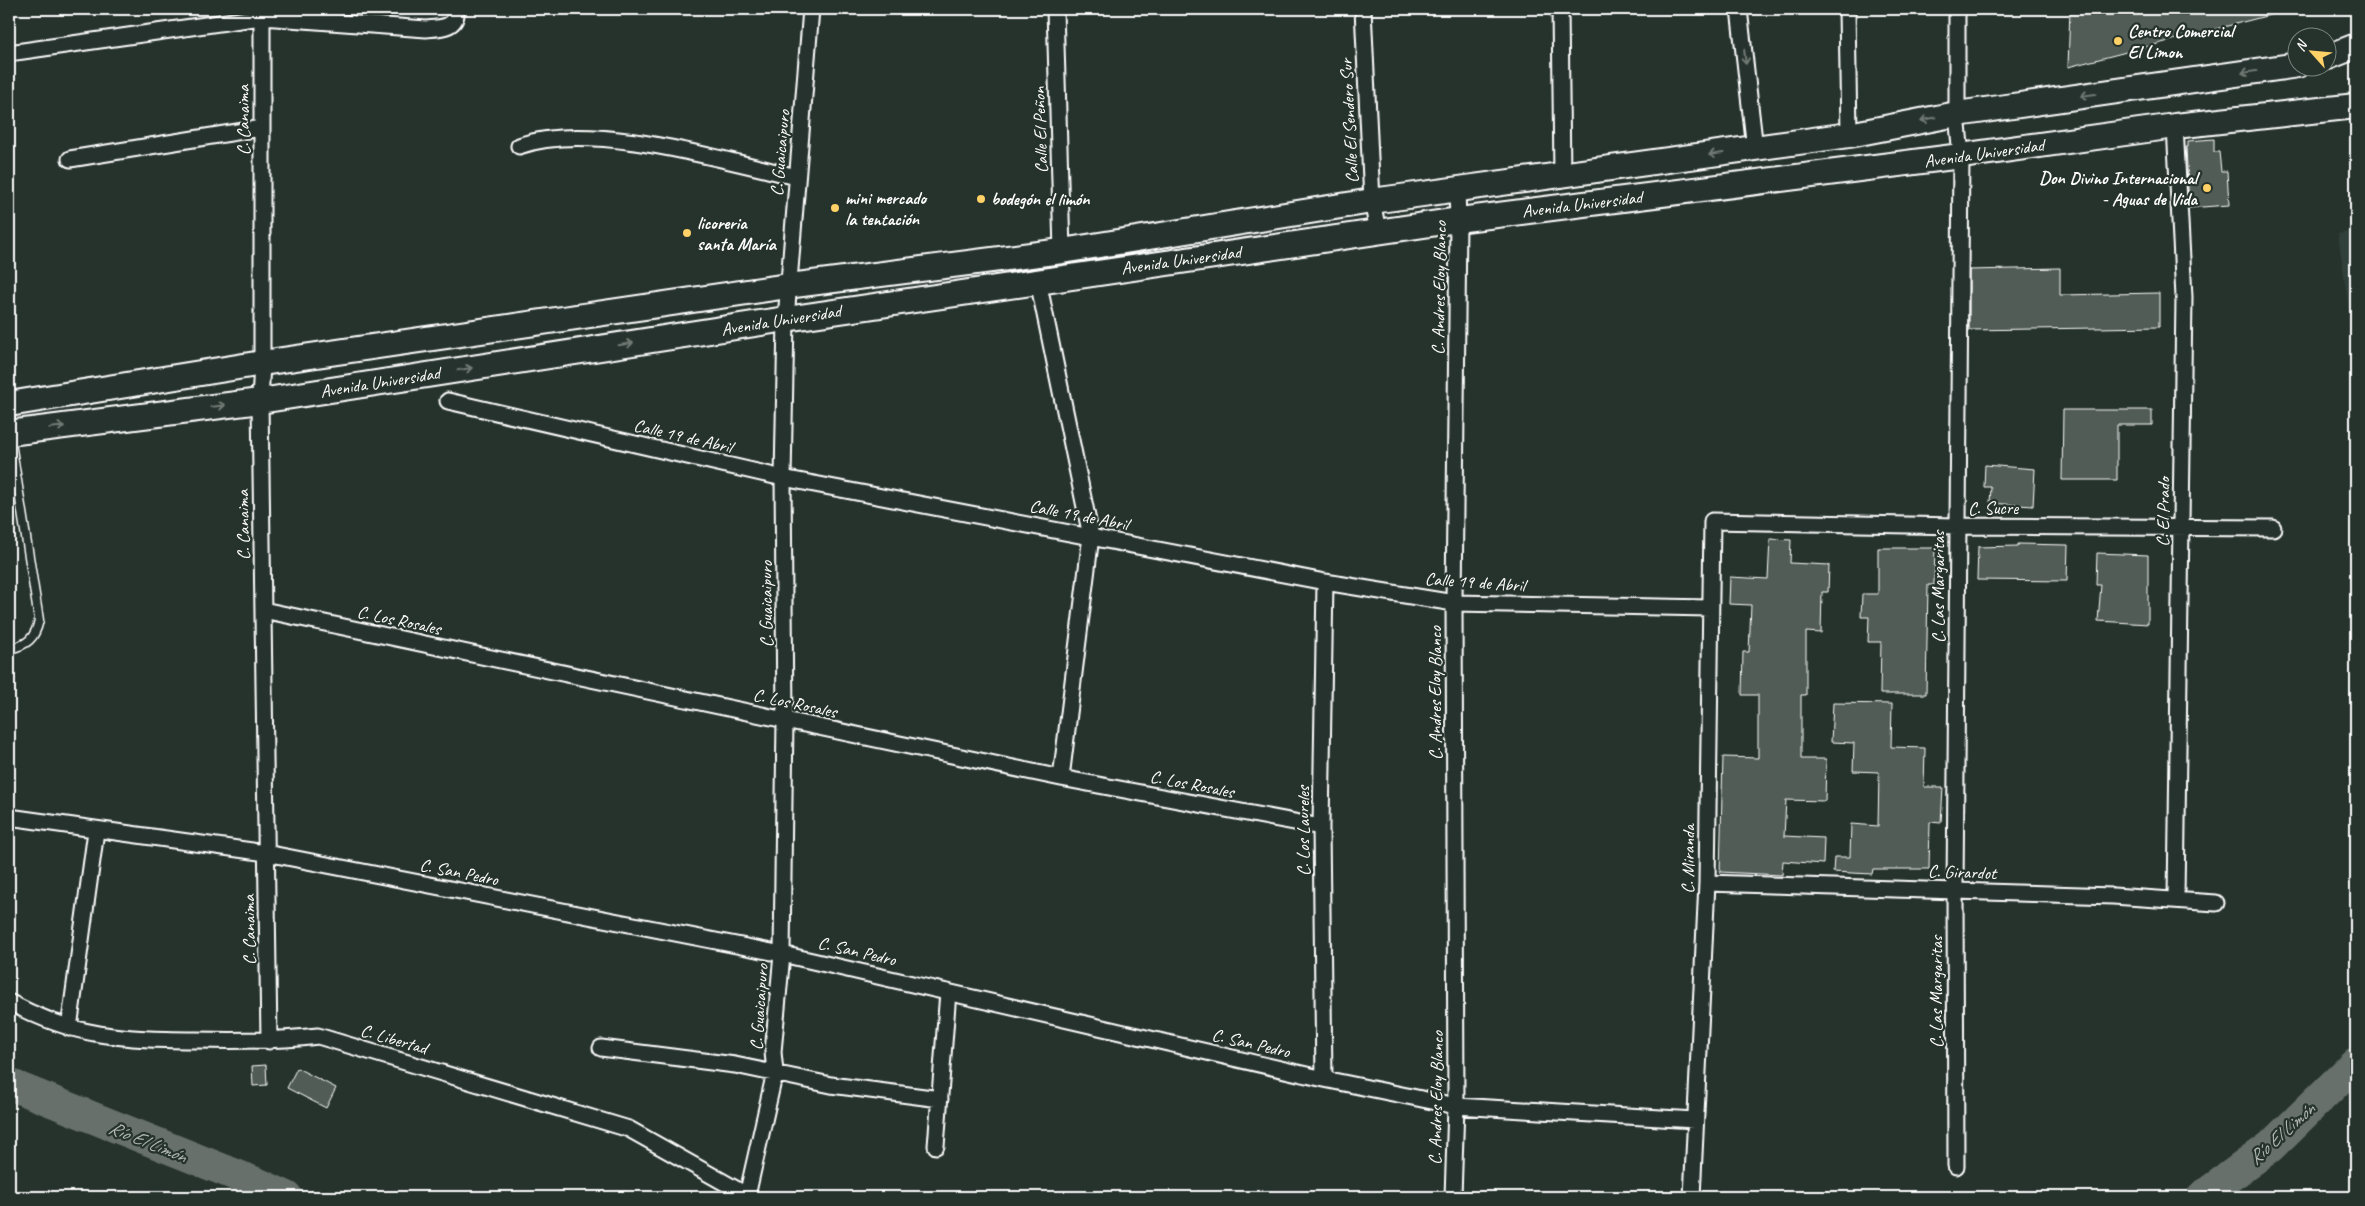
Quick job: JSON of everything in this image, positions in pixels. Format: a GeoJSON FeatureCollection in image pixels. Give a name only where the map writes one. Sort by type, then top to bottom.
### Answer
{"type":"FeatureCollection","features":[{"type":"Feature","properties":{"kind":"main road"},"geometry":{"type":"LineString","coordinates":[[2338,53],[2356,46]]}},
{"type":"Feature","properties":{"kind":"main road","name":"Avenida Universidad"},"geometry":{"type":"LineString","coordinates":[[9,404],[262,364],[788,286],[1062,251],[1372,201],[1756,149],[1849,135],[1957,114],[2288,66]]}},
{"type":"Feature","properties":{"kind":"main road","name":"Avenida Universidad"},"geometry":{"type":"LineString","coordinates":[[9,433],[260,401],[786,319],[1458,220],[1961,156],[2175,126],[2356,106]]}},
{"type":"Feature","properties":{"kind":"street"},"geometry":{"type":"LineString","coordinates":[[9,53],[262,13],[426,30],[448,27],[457,17],[456,9]]}},
{"type":"Feature","properties":{"kind":"street","name":"C. Guaicaipuro"},"geometry":{"type":"LineString","coordinates":[[748,1197],[775,1072],[773,1052],[782,954],[785,720],[783,478],[786,319],[811,9]]}},
{"type":"Feature","properties":{"kind":"street","name":"Calle El Peñon"},"geometry":{"type":"LineString","coordinates":[[1055,9],[1062,251]]}},
{"type":"Feature","properties":{"kind":"street","name":"Calle El Sendero Sur"},"geometry":{"type":"LineString","coordinates":[[1363,9],[1372,201],[1378,232]]}},
{"type":"Feature","properties":{"kind":"street"},"geometry":{"type":"LineString","coordinates":[[1560,9],[1562,175]]}},
{"type":"Feature","properties":{"kind":"street"},"geometry":{"type":"LineString","coordinates":[[1739,9],[1756,149]]}},
{"type":"Feature","properties":{"kind":"street"},"geometry":{"type":"LineString","coordinates":[[1846,9],[1849,135]]}},
{"type":"Feature","properties":{"kind":"street","name":"C. Las Margaritas"},"geometry":{"type":"LineString","coordinates":[[1956,1166],[1955,890],[1961,156],[1957,114],[1957,9]]}},
{"type":"Feature","properties":{"kind":"street","name":"C. Canaima"},"geometry":{"type":"LineString","coordinates":[[262,13],[262,364],[260,401],[269,1041]]}},
{"type":"Feature","properties":{"kind":"street","name":"C. El Prado"},"geometry":{"type":"LineString","coordinates":[[2175,126],[2184,296],[2176,899]]}},
{"type":"Feature","properties":{"kind":"street"},"geometry":{"type":"LineString","coordinates":[[70,159],[262,128]]}},
{"type":"Feature","properties":{"kind":"street"},"geometry":{"type":"LineString","coordinates":[[518,146],[532,141],[559,137],[607,139],[690,153],[797,177]]}},
{"type":"Feature","properties":{"kind":"street","name":"C. Andres Eloy Blanco"},"geometry":{"type":"LineString","coordinates":[[1453,1197],[1456,1106],[1454,603],[1457,190]]}},
{"type":"Feature","properties":{"kind":"street"},"geometry":{"type":"LineString","coordinates":[[1038,281],[1090,536],[1061,778]]}},
{"type":"Feature","properties":{"kind":"street","name":"Calle 19 de Abril"},"geometry":{"type":"LineString","coordinates":[[448,401],[783,478],[1325,582],[1454,603],[1710,608]]}},
{"type":"Feature","properties":{"kind":"street","name":"C. Sucre"},"geometry":{"type":"LineString","coordinates":[[1712,520],[1957,526],[2273,528]]}},
{"type":"Feature","properties":{"kind":"street","name":"C. Miranda"},"geometry":{"type":"LineString","coordinates":[[1692,1197],[1707,883],[1712,520]]}},
{"type":"Feature","properties":{"kind":"street","name":"C. Los Laureles"},"geometry":{"type":"LineString","coordinates":[[1324,1079],[1321,827],[1325,582]]}},
{"type":"Feature","properties":{"kind":"street","name":"C. Los Rosales"},"geometry":{"type":"LineString","coordinates":[[263,610],[1061,778],[1321,827]]}},
{"type":"Feature","properties":{"kind":"street","name":"C. San Pedro"},"geometry":{"type":"LineString","coordinates":[[9,817],[266,853],[782,954],[1324,1079],[1456,1106],[1695,1120]]}},
{"type":"Feature","properties":{"kind":"street"},"geometry":{"type":"LineString","coordinates":[[69,1028],[96,830]]}},
{"type":"Feature","properties":{"kind":"street","name":"C. Girardot"},"geometry":{"type":"LineString","coordinates":[[1707,883],[1955,890],[2176,899],[2216,903]]}},
{"type":"Feature","properties":{"kind":"street"},"geometry":{"type":"LineString","coordinates":[[936,1146],[948,992]]}},
{"type":"Feature","properties":{"kind":"street","name":"C. Libertad"},"geometry":{"type":"LineString","coordinates":[[9,1002],[34,1015],[69,1028],[104,1036],[141,1039],[269,1041],[318,1036],[629,1129],[748,1197]]}},
{"type":"Feature","properties":{"kind":"street"},"geometry":{"type":"LineString","coordinates":[[601,1048],[775,1072],[831,1085],[940,1098]]}},
{"type":"Feature","properties":{"kind":"lane"},"geometry":{"type":"LineString","coordinates":[[9,433],[39,620],[37,632],[31,640],[22,646],[9,649]]}},
{"type":"Feature","properties":{"kind":"shaded area"},"geometry":{"type":"Polygon","coordinates":[[[2356,231],[2356,351],[2355,351],[2338,234],[2356,231]]]}},
{"type":"Feature","properties":{"kind":"building","name":"Centro Comercial El Limon"},"geometry":{"type":"Polygon","coordinates":[[[2070,9],[2273,9],[2274,14],[2068,67],[2070,9]]]}},
{"type":"Feature","properties":{"kind":"building","name":"Don Divino Internacional - Aguas de Vida"},"geometry":{"type":"Polygon","coordinates":[[[2214,139],[2214,152],[2219,152],[2221,171],[2227,171],[2229,205],[2189,208],[2186,147],[2188,147],[2188,141],[2214,139]]]}},
{"type":"Feature","properties":{"kind":"building"},"geometry":{"type":"Polygon","coordinates":[[[2060,268],[2060,295],[2159,293],[2159,327],[1969,330],[1969,270],[2060,268]]]}},
{"type":"Feature","properties":{"kind":"building"},"geometry":{"type":"Polygon","coordinates":[[[2063,410],[2152,410],[2152,425],[2117,425],[2117,480],[2062,480],[2063,410]]]}},
{"type":"Feature","properties":{"kind":"building"},"geometry":{"type":"Polygon","coordinates":[[[1985,465],[2035,469],[2033,506],[1990,503],[1991,487],[1984,487],[1985,465]]]}},
{"type":"Feature","properties":{"kind":"building"},"geometry":{"type":"Polygon","coordinates":[[[1770,539],[1791,540],[1790,563],[1829,565],[1828,592],[1822,592],[1821,633],[1806,632],[1806,695],[1801,695],[1801,759],[1826,759],[1825,801],[1786,800],[1784,836],[1824,838],[1823,864],[1783,861],[1782,875],[1720,872],[1723,757],[1758,758],[1758,695],[1742,695],[1743,652],[1749,652],[1751,605],[1729,604],[1730,577],[1768,579],[1770,539]]]}},
{"type":"Feature","properties":{"kind":"building"},"geometry":{"type":"Polygon","coordinates":[[[2018,544],[2068,545],[2067,581],[1977,580],[1978,547],[2018,546],[2018,544]]]}},
{"type":"Feature","properties":{"kind":"building"},"geometry":{"type":"Polygon","coordinates":[[[1878,548],[1935,548],[1934,585],[1928,585],[1926,694],[1880,694],[1881,642],[1868,642],[1869,617],[1861,617],[1862,594],[1878,594],[1878,548]]]}},
{"type":"Feature","properties":{"kind":"building"},"geometry":{"type":"Polygon","coordinates":[[[2097,553],[2148,555],[2148,624],[2098,621],[2101,585],[2096,585],[2097,553]]]}},
{"type":"Feature","properties":{"kind":"building"},"geometry":{"type":"Polygon","coordinates":[[[1833,703],[1892,704],[1891,747],[1925,748],[1924,787],[1943,787],[1941,823],[1930,822],[1929,869],[1873,869],[1872,874],[1833,872],[1834,857],[1850,857],[1851,824],[1878,826],[1879,772],[1853,771],[1854,743],[1831,742],[1833,703]]]}},
{"type":"Feature","properties":{"kind":"building"},"geometry":{"type":"Polygon","coordinates":[[[266,1065],[267,1085],[253,1086],[252,1066],[266,1065]]]}},
{"type":"Feature","properties":{"kind":"building"},"geometry":{"type":"Polygon","coordinates":[[[297,1068],[336,1088],[326,1108],[287,1088],[297,1068]]]}},
{"type":"Feature","properties":{"kind":"waterway","name":"Río El Limón"},"geometry":{"type":"LineString","coordinates":[[2202,1197],[2270,1147],[2356,1063]]}},
{"type":"Feature","properties":{"kind":"waterway","name":"Río El Limón"},"geometry":{"type":"LineString","coordinates":[[9,1084],[287,1197]]}},
{"type":"Feature","properties":{"kind":"place","name":"Centro Comercial El Limon"},"geometry":{"type":"Point","coordinates":[2118,41]}},
{"type":"Feature","properties":{"kind":"place","name":"Don Divino Internacional - Aguas de Vida"},"geometry":{"type":"Point","coordinates":[2207,188]}},
{"type":"Feature","properties":{"kind":"place","name":"bodegón el limón"},"geometry":{"type":"Point","coordinates":[981,199]}},
{"type":"Feature","properties":{"kind":"place","name":"mini mercado la tentación"},"geometry":{"type":"Point","coordinates":[835,208]}},
{"type":"Feature","properties":{"kind":"place","name":"licoreria santa María"},"geometry":{"type":"Point","coordinates":[687,233]}}]}
